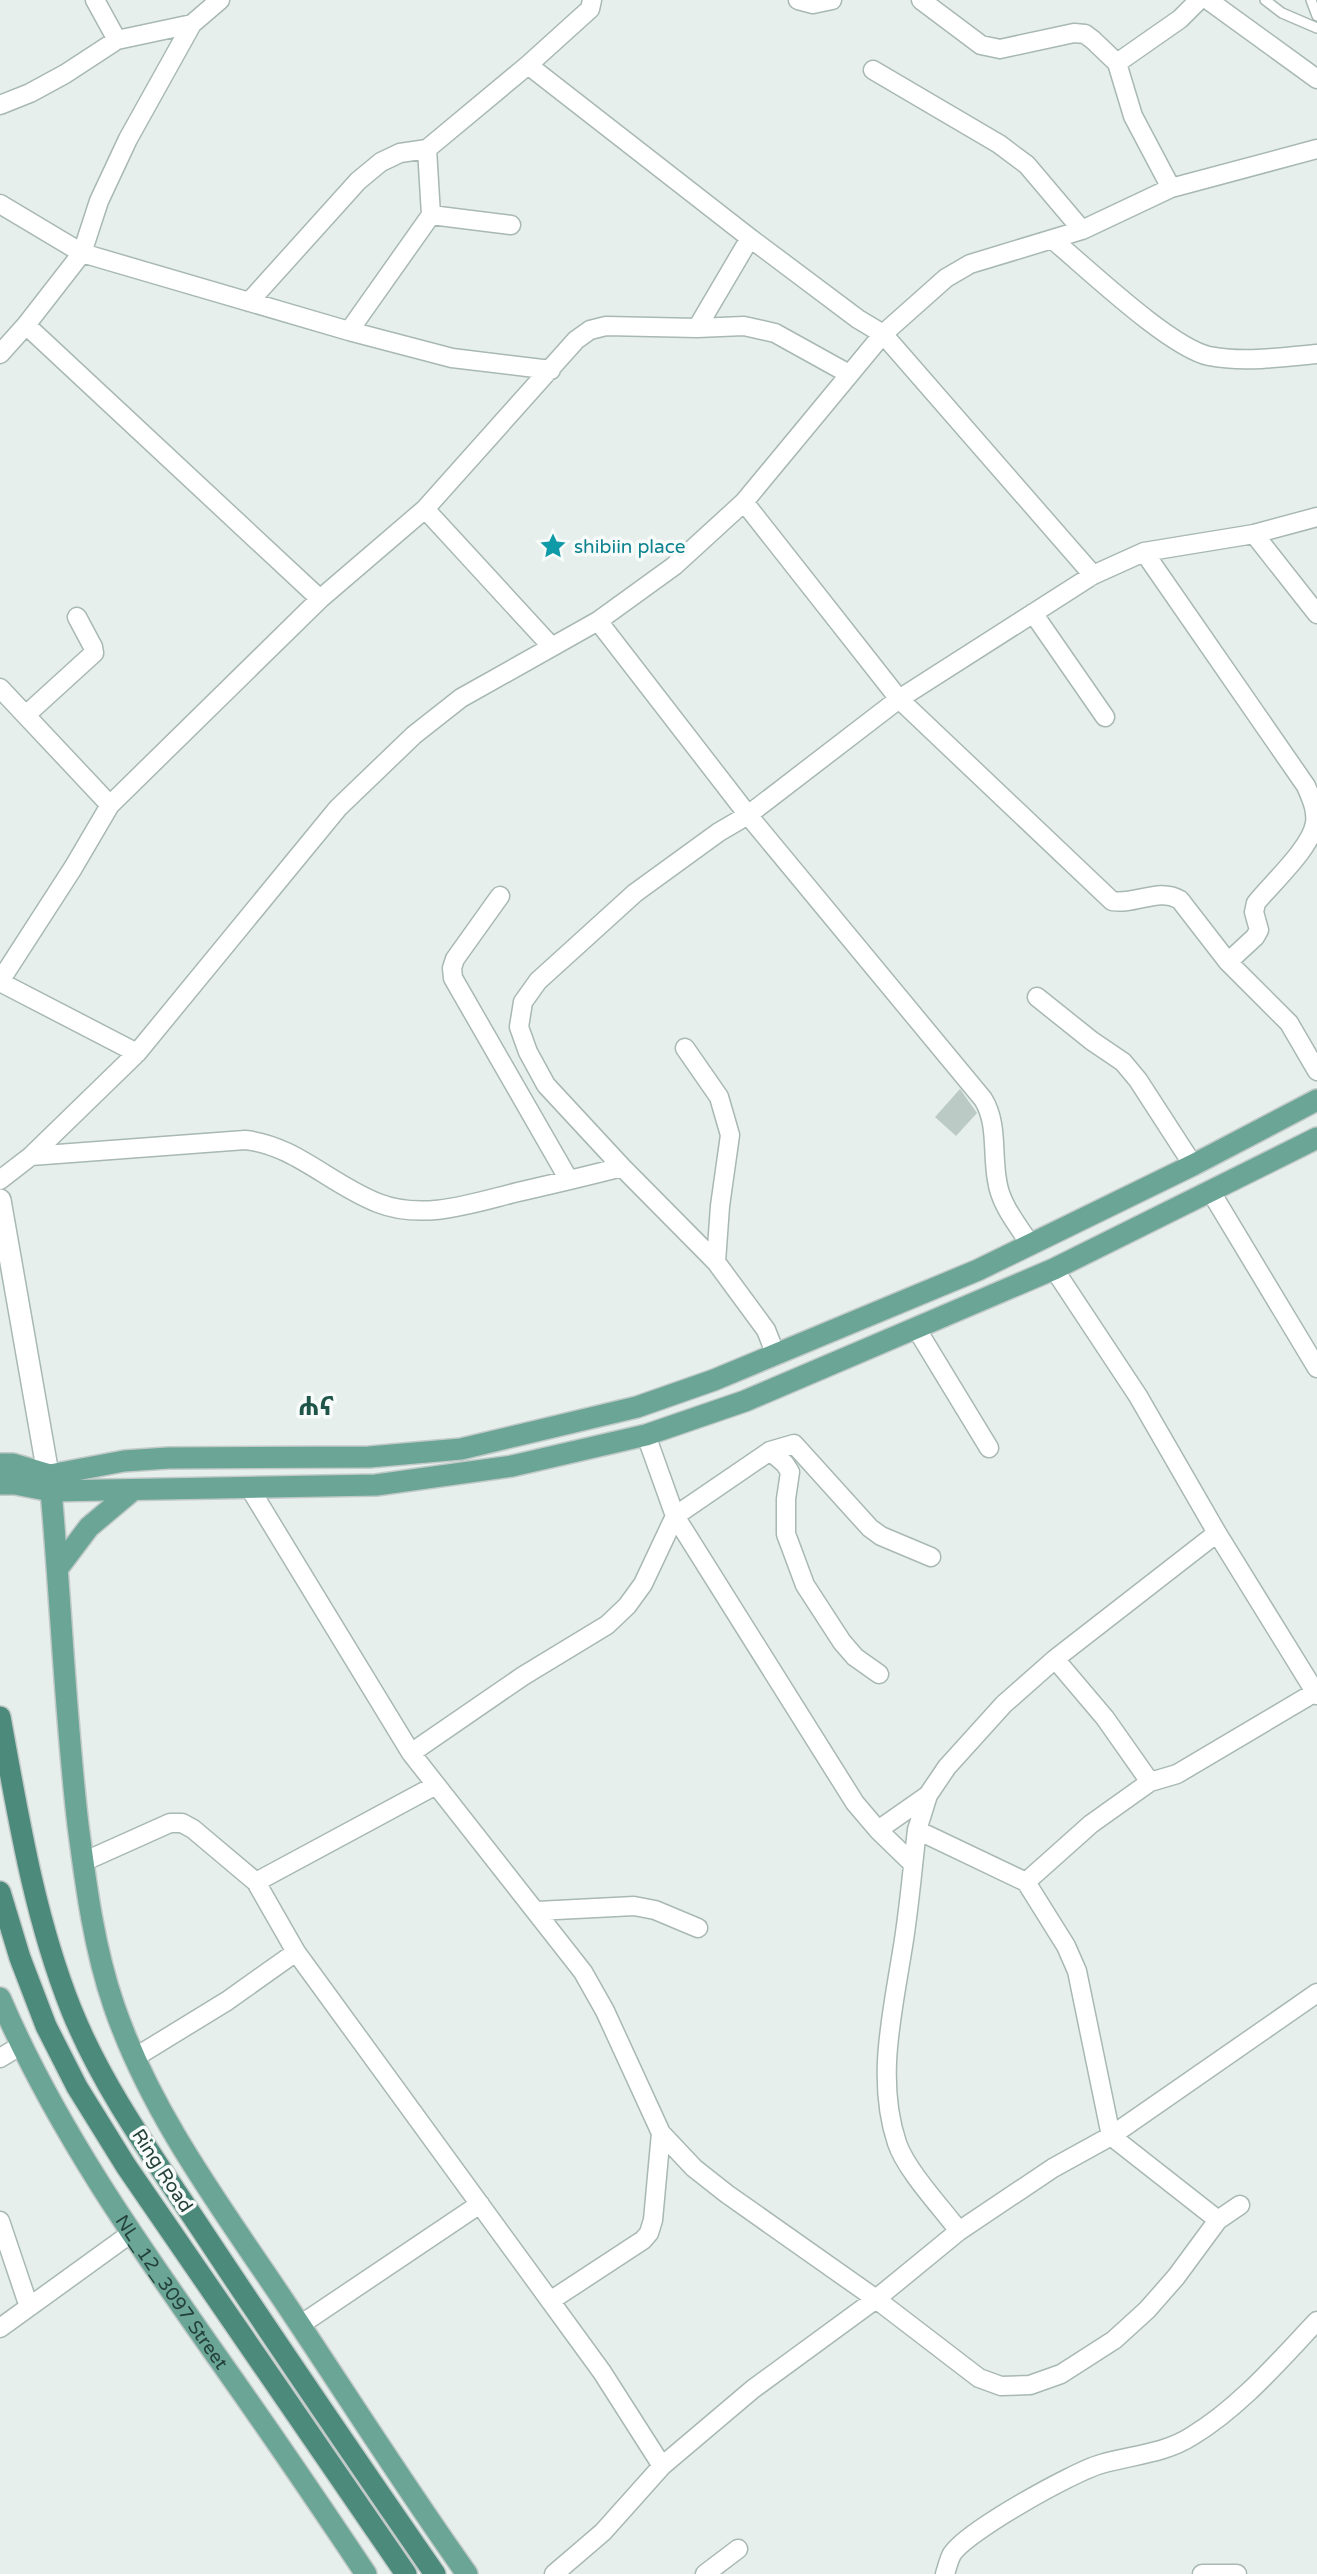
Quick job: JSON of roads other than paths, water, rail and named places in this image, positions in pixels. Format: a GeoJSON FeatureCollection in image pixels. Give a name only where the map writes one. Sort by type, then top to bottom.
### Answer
{"type":"FeatureCollection","features":[{"type":"Feature","properties":{"kind":"highway","name":"Ring Road"},"geometry":{"type":"LineString","coordinates":[[0,1717],[22,1839],[44,1929],[71,2010],[100,2069],[148,2148],[265,2326],[435,2574]]}},
{"type":"Feature","properties":{"kind":"highway","name":"Ring Road"},"geometry":{"type":"LineString","coordinates":[[0,1892],[20,1958],[46,2026],[77,2087],[127,2166],[406,2574]]}},
{"type":"Feature","properties":{"kind":"main road"},"geometry":{"type":"LineString","coordinates":[[50,1483],[124,1461],[167,1458],[369,1457],[461,1449],[637,1407],[776,1354],[978,1270],[1193,1165],[1317,1100]]}},
{"type":"Feature","properties":{"kind":"main road"},"geometry":{"type":"LineString","coordinates":[[7,1474],[50,1483],[133,1490],[376,1485],[512,1466],[646,1434],[745,1401],[1054,1269],[1317,1138]]}},
{"type":"Feature","properties":{"kind":"main road"},"geometry":{"type":"LineString","coordinates":[[832,1331],[846,1358]]}},
{"type":"Feature","properties":{"kind":"main road"},"geometry":{"type":"LineString","coordinates":[[50,1483],[71,1765],[90,1916],[114,2005],[134,2058],[188,2159],[412,2497],[467,2574]]}},
{"type":"Feature","properties":{"kind":"main road"},"geometry":{"type":"LineString","coordinates":[[58,1568],[89,1528],[133,1490]]}},
{"type":"Feature","properties":{"kind":"main road","name":"NL_12_3097 Street"},"geometry":{"type":"LineString","coordinates":[[0,1998],[20,2046],[70,2136],[130,2234],[281,2447],[366,2574]]}},
{"type":"Feature","properties":{"kind":"street"},"geometry":{"type":"LineString","coordinates":[[95,0],[117,40]]}},
{"type":"Feature","properties":{"kind":"street"},"geometry":{"type":"LineString","coordinates":[[0,354],[82,253],[99,201],[128,139],[192,24],[220,0]]}},
{"type":"Feature","properties":{"kind":"street"},"geometry":{"type":"LineString","coordinates":[[249,302],[358,181],[381,162],[400,153],[427,149],[528,65],[590,9],[592,0]]}},
{"type":"Feature","properties":{"kind":"street"},"geometry":{"type":"LineString","coordinates":[[798,0],[813,4],[832,0]]}},
{"type":"Feature","properties":{"kind":"street"},"geometry":{"type":"LineString","coordinates":[[921,0],[990,49],[1074,33],[1085,34],[1117,63],[1133,116],[1171,188]]}},
{"type":"Feature","properties":{"kind":"street"},"geometry":{"type":"LineString","coordinates":[[1117,63],[1180,19],[1199,0]]}},
{"type":"Feature","properties":{"kind":"street"},"geometry":{"type":"LineString","coordinates":[[1208,0],[1317,79]]}},
{"type":"Feature","properties":{"kind":"street"},"geometry":{"type":"LineString","coordinates":[[0,104],[30,93],[65,74],[117,40],[192,24]]}},
{"type":"Feature","properties":{"kind":"street"},"geometry":{"type":"LineString","coordinates":[[528,65],[750,238],[858,319],[883,334],[1093,575]]}},
{"type":"Feature","properties":{"kind":"street"},"geometry":{"type":"LineString","coordinates":[[873,70],[999,144],[1027,165],[1082,230]]}},
{"type":"Feature","properties":{"kind":"street"},"geometry":{"type":"LineString","coordinates":[[349,331],[431,215],[427,149]]}},
{"type":"Feature","properties":{"kind":"street"},"geometry":{"type":"LineString","coordinates":[[0,1180],[31,1156],[137,1053],[338,808],[414,735],[461,698],[598,621],[674,566],[744,502],[883,334],[946,278],[970,264],[1082,230],[1171,188],[1317,149]]}},
{"type":"Feature","properties":{"kind":"street"},"geometry":{"type":"LineString","coordinates":[[0,204],[82,253],[349,331],[452,358],[551,370]]}},
{"type":"Feature","properties":{"kind":"street"},"geometry":{"type":"LineString","coordinates":[[431,215],[511,225]]}},
{"type":"Feature","properties":{"kind":"street"},"geometry":{"type":"LineString","coordinates":[[697,328],[750,238]]}},
{"type":"Feature","properties":{"kind":"street"},"geometry":{"type":"LineString","coordinates":[[1053,240],[1155,325],[1206,356],[1239,359],[1317,354]]}},
{"type":"Feature","properties":{"kind":"street"},"geometry":{"type":"LineString","coordinates":[[26,324],[320,599]]}},
{"type":"Feature","properties":{"kind":"street"},"geometry":{"type":"LineString","coordinates":[[137,1053],[0,982],[73,868],[110,804],[320,599],[425,509],[576,340],[590,330],[606,326],[744,326],[775,333],[849,374]]}},
{"type":"Feature","properties":{"kind":"street"},"geometry":{"type":"LineString","coordinates":[[744,502],[899,699],[1112,901],[1123,903],[1160,895],[1171,895],[1180,900],[1228,962],[1289,1023],[1317,1071]]}},
{"type":"Feature","properties":{"kind":"street"},"geometry":{"type":"LineString","coordinates":[[425,509],[552,647]]}},
{"type":"Feature","properties":{"kind":"street"},"geometry":{"type":"LineString","coordinates":[[776,1354],[766,1329],[716,1262],[546,1085],[528,1052],[519,1027],[523,1002],[538,981],[635,893],[719,832],[748,815],[899,699],[1093,575],[1143,552],[1254,534],[1317,517]]}},
{"type":"Feature","properties":{"kind":"street"},"geometry":{"type":"LineString","coordinates":[[1254,534],[1317,614]]}},
{"type":"Feature","properties":{"kind":"street"},"geometry":{"type":"LineString","coordinates":[[1143,552],[1306,786],[1314,806],[1315,824],[1304,846],[1256,904],[1254,912],[1259,930],[1228,962]]}},
{"type":"Feature","properties":{"kind":"street"},"geometry":{"type":"LineString","coordinates":[[1033,613],[1105,717]]}},
{"type":"Feature","properties":{"kind":"street"},"geometry":{"type":"LineString","coordinates":[[27,714],[94,653],[78,617]]}},
{"type":"Feature","properties":{"kind":"street"},"geometry":{"type":"LineString","coordinates":[[598,621],[748,815],[983,1099],[990,1111],[997,1182],[1004,1204],[1030,1244]]}},
{"type":"Feature","properties":{"kind":"street"},"geometry":{"type":"LineString","coordinates":[[0,688],[110,804]]}},
{"type":"Feature","properties":{"kind":"street"},"geometry":{"type":"LineString","coordinates":[[500,896],[455,959],[453,978],[569,1180]]}},
{"type":"Feature","properties":{"kind":"street"},"geometry":{"type":"LineString","coordinates":[[1037,997],[1123,1062],[1139,1080],[1193,1165]]}},
{"type":"Feature","properties":{"kind":"street"},"geometry":{"type":"LineString","coordinates":[[685,1048],[719,1097],[730,1135],[720,1206],[716,1262]]}},
{"type":"Feature","properties":{"kind":"street"},"geometry":{"type":"LineString","coordinates":[[31,1156],[245,1140],[264,1142],[283,1149],[354,1192],[380,1204],[408,1211],[442,1210],[622,1167]]}},
{"type":"Feature","properties":{"kind":"street"},"geometry":{"type":"LineString","coordinates":[[1210,1192],[1317,1368]]}},
{"type":"Feature","properties":{"kind":"street"},"geometry":{"type":"LineString","coordinates":[[0,1200],[50,1483]]}},
{"type":"Feature","properties":{"kind":"street"},"geometry":{"type":"LineString","coordinates":[[1026,1882],[1091,1824],[1150,1782],[1177,1773],[1316,1692],[1216,1533],[1138,1396],[1054,1269]]}},
{"type":"Feature","properties":{"kind":"street"},"geometry":{"type":"LineString","coordinates":[[916,1328],[989,1448]]}},
{"type":"Feature","properties":{"kind":"street"},"geometry":{"type":"LineString","coordinates":[[646,1434],[674,1516],[855,1803],[913,1864]]}},
{"type":"Feature","properties":{"kind":"street"},"geometry":{"type":"LineString","coordinates":[[411,1753],[523,1676],[607,1625],[627,1606],[643,1584],[674,1516],[770,1451],[794,1444],[870,1528],[881,1536],[930,1558]]}},
{"type":"Feature","properties":{"kind":"street"},"geometry":{"type":"LineString","coordinates":[[770,1451],[790,1472],[786,1499],[786,1534],[805,1585],[842,1642],[855,1657],[879,1674]]}},
{"type":"Feature","properties":{"kind":"street"},"geometry":{"type":"LineString","coordinates":[[249,1487],[411,1753],[583,1972],[605,2011],[661,2133],[694,2168],[727,2194],[876,2299],[979,2378],[1001,2386],[1030,2385],[1061,2374],[1114,2340],[1147,2310],[1176,2277],[1218,2220],[1240,2205]]}},
{"type":"Feature","properties":{"kind":"street"},"geometry":{"type":"LineString","coordinates":[[959,2231],[905,2160],[897,2144],[890,2107],[887,2062],[889,2029],[903,1950],[917,1830],[928,1795],[947,1767],[1004,1704],[1055,1659],[1216,1533]]}},
{"type":"Feature","properties":{"kind":"street"},"geometry":{"type":"LineString","coordinates":[[1055,1659],[1105,1718],[1150,1782]]}},
{"type":"Feature","properties":{"kind":"street"},"geometry":{"type":"LineString","coordinates":[[256,1882],[436,1785]]}},
{"type":"Feature","properties":{"kind":"street"},"geometry":{"type":"LineString","coordinates":[[878,1830],[928,1795]]}},
{"type":"Feature","properties":{"kind":"street"},"geometry":{"type":"LineString","coordinates":[[83,1862],[170,1823],[181,1823],[193,1829],[256,1882],[296,1952],[603,2372],[662,2466]]}},
{"type":"Feature","properties":{"kind":"street"},"geometry":{"type":"LineString","coordinates":[[917,1830],[1026,1882],[1066,1946],[1077,1971],[1111,2136],[1218,2220]]}},
{"type":"Feature","properties":{"kind":"street"},"geometry":{"type":"LineString","coordinates":[[537,1911],[634,1906],[655,1910],[698,1928]]}},
{"type":"Feature","properties":{"kind":"street"},"geometry":{"type":"LineString","coordinates":[[134,2058],[227,2001],[296,1952]]}},
{"type":"Feature","properties":{"kind":"street"},"geometry":{"type":"LineString","coordinates":[[554,2574],[603,2532],[662,2466],[753,2389],[876,2299],[959,2231],[1053,2168],[1111,2136],[1317,1993]]}},
{"type":"Feature","properties":{"kind":"street"},"geometry":{"type":"LineString","coordinates":[[0,2058],[20,2046]]}},
{"type":"Feature","properties":{"kind":"street"},"geometry":{"type":"LineString","coordinates":[[550,2301],[643,2241],[649,2233],[653,2220],[661,2133]]}},
{"type":"Feature","properties":{"kind":"street"},"geometry":{"type":"LineString","coordinates":[[300,2325],[480,2204]]}},
{"type":"Feature","properties":{"kind":"street"},"geometry":{"type":"LineString","coordinates":[[0,2221],[29,2308]]}},
{"type":"Feature","properties":{"kind":"street"},"geometry":{"type":"LineString","coordinates":[[0,2328],[130,2234]]}},
{"type":"Feature","properties":{"kind":"street"},"geometry":{"type":"LineString","coordinates":[[945,2574],[952,2554],[968,2538],[1068,2476],[1100,2464],[1159,2451],[1189,2438],[1211,2424],[1270,2370],[1317,2321]]}},
{"type":"Feature","properties":{"kind":"street"},"geometry":{"type":"LineString","coordinates":[[705,2574],[738,2549]]}},
{"type":"Feature","properties":{"kind":"street"},"geometry":{"type":"LineString","coordinates":[[1202,2574],[1237,2574]]}},
{"type":"Feature","properties":{"kind":"lane"},"geometry":{"type":"LineString","coordinates":[[1265,0],[1282,13],[1317,28]]}},
{"type":"Feature","properties":{"kind":"lane"},"geometry":{"type":"LineString","coordinates":[[1311,0],[1317,16]]}},
{"type":"Feature","properties":{"kind":"place","name":"shibiin place"},"geometry":{"type":"Point","coordinates":[553,546]}},
{"type":"Feature","properties":{"kind":"district","name":"ሐና"},"geometry":{"type":"Point","coordinates":[316,1406]}}]}
